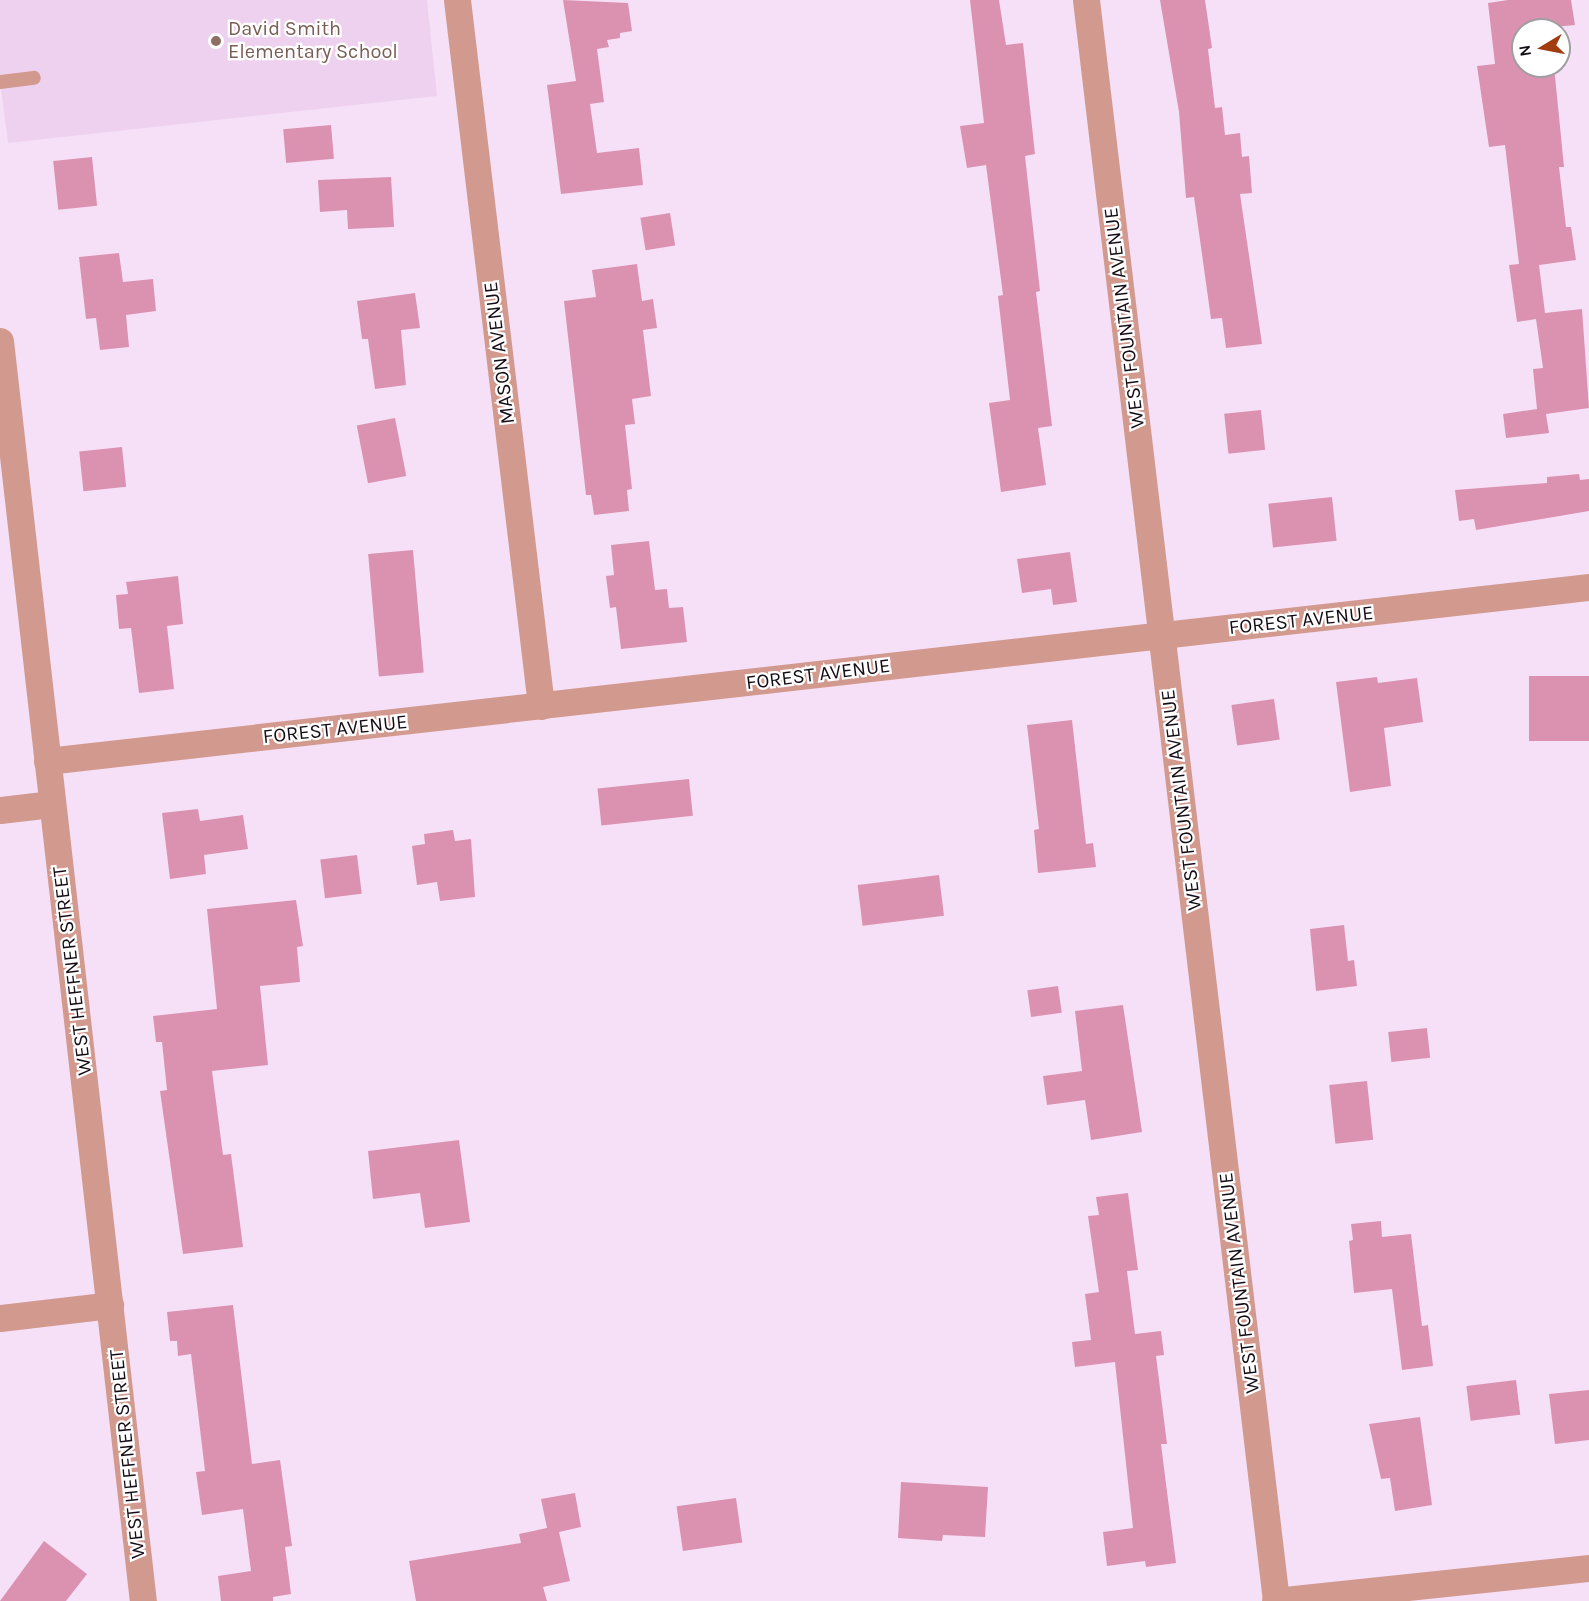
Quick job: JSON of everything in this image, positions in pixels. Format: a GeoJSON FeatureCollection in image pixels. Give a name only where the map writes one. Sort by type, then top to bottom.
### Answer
{"type":"FeatureCollection","features":[{"type":"Feature","properties":{"kind":"street","name":"MASON AVENUE"},"geometry":{"type":"LineString","coordinates":[[457,0],[541,706]]}},
{"type":"Feature","properties":{"kind":"street","name":"WEST FOUNTAIN AVENUE"},"geometry":{"type":"LineString","coordinates":[[1086,0],[1276,1601]]}},
{"type":"Feature","properties":{"kind":"street","name":"WEST HEFFNER STREET"},"geometry":{"type":"LineString","coordinates":[[0,341],[143,1601]]}},
{"type":"Feature","properties":{"kind":"street","name":"FOREST AVENUE"},"geometry":{"type":"LineString","coordinates":[[47,761],[1589,587]]}},
{"type":"Feature","properties":{"kind":"street"},"geometry":{"type":"LineString","coordinates":[[0,810],[52,804]]}},
{"type":"Feature","properties":{"kind":"street"},"geometry":{"type":"LineString","coordinates":[[0,1318],[110,1305]]}},
{"type":"Feature","properties":{"kind":"street"},"geometry":{"type":"LineString","coordinates":[[1276,1601],[1479,1590],[1589,1568]]}},
{"type":"Feature","properties":{"kind":"lane"},"geometry":{"type":"LineString","coordinates":[[0,82],[34,78]]}},
{"type":"Feature","properties":{"kind":"shaded area","name":"David Smith Elementary School"},"geometry":{"type":"Polygon","coordinates":[[[0,0],[427,0],[437,96],[8,143],[0,81],[0,0]]]}},
{"type":"Feature","properties":{"kind":"building"},"geometry":{"type":"Polygon","coordinates":[[[563,0],[628,3],[632,31],[620,33],[620,38],[607,40],[609,47],[597,49],[604,102],[590,104],[597,153],[639,148],[643,185],[561,194],[547,85],[576,81],[563,0]]]}},
{"type":"Feature","properties":{"kind":"building"},"geometry":{"type":"Polygon","coordinates":[[[970,0],[999,0],[1006,45],[1023,43],[1035,154],[1025,156],[1040,291],[1036,292],[1052,426],[1038,428],[1046,485],[1001,492],[989,403],[1010,400],[998,296],[1003,295],[986,165],[967,168],[960,126],[984,123],[970,0]]]}},
{"type":"Feature","properties":{"kind":"building"},"geometry":{"type":"Polygon","coordinates":[[[1160,0],[1205,0],[1212,48],[1208,49],[1215,108],[1222,107],[1225,135],[1240,133],[1242,157],[1249,156],[1252,193],[1240,194],[1262,344],[1226,348],[1222,318],[1211,319],[1194,197],[1186,198],[1179,112],[1160,0]]]}},
{"type":"Feature","properties":{"kind":"building"},"geometry":{"type":"Polygon","coordinates":[[[1508,0],[1571,0],[1575,25],[1571,25],[1571,18],[1511,18],[1511,78],[1555,78],[1564,167],[1559,167],[1566,227],[1571,227],[1576,260],[1539,265],[1545,313],[1582,309],[1589,408],[1546,414],[1549,433],[1506,438],[1503,414],[1537,409],[1533,369],[1543,368],[1536,319],[1517,322],[1509,265],[1519,264],[1505,145],[1489,147],[1477,66],[1495,64],[1488,3],[1508,0]]]}},
{"type":"Feature","properties":{"kind":"building"},"geometry":{"type":"Polygon","coordinates":[[[331,125],[334,159],[286,163],[283,129],[331,125]]]}},
{"type":"Feature","properties":{"kind":"building"},"geometry":{"type":"Polygon","coordinates":[[[92,157],[97,206],[58,210],[53,161],[92,157]]]}},
{"type":"Feature","properties":{"kind":"building"},"geometry":{"type":"Polygon","coordinates":[[[391,177],[394,227],[348,229],[347,210],[320,212],[318,180],[391,177]]]}},
{"type":"Feature","properties":{"kind":"building"},"geometry":{"type":"Polygon","coordinates":[[[670,213],[675,246],[646,250],[640,218],[670,213]]]}},
{"type":"Feature","properties":{"kind":"building"},"geometry":{"type":"Polygon","coordinates":[[[119,253],[123,282],[153,279],[156,311],[126,315],[129,347],[100,350],[96,318],[86,319],[79,257],[119,253]]]}},
{"type":"Feature","properties":{"kind":"building"},"geometry":{"type":"Polygon","coordinates":[[[637,264],[642,301],[653,299],[657,328],[643,330],[651,396],[632,399],[635,424],[625,425],[632,489],[627,490],[629,511],[594,515],[591,495],[586,495],[564,301],[596,297],[592,270],[637,264]]]}},
{"type":"Feature","properties":{"kind":"building"},"geometry":{"type":"Polygon","coordinates":[[[415,293],[420,328],[401,330],[406,385],[375,389],[368,339],[362,339],[357,301],[415,293]]]}},
{"type":"Feature","properties":{"kind":"building"},"geometry":{"type":"Polygon","coordinates":[[[1261,410],[1265,450],[1228,454],[1224,414],[1261,410]]]}},
{"type":"Feature","properties":{"kind":"building"},"geometry":{"type":"Polygon","coordinates":[[[395,418],[406,476],[368,483],[357,425],[395,418]]]}},
{"type":"Feature","properties":{"kind":"building"},"geometry":{"type":"Polygon","coordinates":[[[122,447],[126,487],[83,491],[79,451],[122,447]]]}},
{"type":"Feature","properties":{"kind":"building"},"geometry":{"type":"Polygon","coordinates":[[[1579,474],[1580,480],[1589,479],[1589,511],[1476,530],[1474,519],[1459,521],[1455,490],[1547,483],[1547,477],[1579,474]]]}},
{"type":"Feature","properties":{"kind":"building"},"geometry":{"type":"Polygon","coordinates":[[[1332,497],[1337,541],[1273,547],[1268,504],[1332,497]]]}},
{"type":"Feature","properties":{"kind":"building"},"geometry":{"type":"Polygon","coordinates":[[[649,541],[655,590],[667,589],[669,608],[683,607],[687,642],[621,649],[616,607],[610,608],[606,576],[614,575],[611,545],[649,541]]]}},
{"type":"Feature","properties":{"kind":"building"},"geometry":{"type":"Polygon","coordinates":[[[413,550],[424,673],[379,676],[368,554],[413,550]]]}},
{"type":"Feature","properties":{"kind":"building"},"geometry":{"type":"Polygon","coordinates":[[[1070,552],[1077,602],[1053,605],[1051,589],[1022,593],[1017,559],[1070,552]]]}},
{"type":"Feature","properties":{"kind":"building"},"geometry":{"type":"Polygon","coordinates":[[[178,576],[183,624],[167,626],[174,689],[139,693],[131,628],[119,629],[116,595],[128,594],[126,582],[178,576]]]}},
{"type":"Feature","properties":{"kind":"building"},"geometry":{"type":"Polygon","coordinates":[[[1529,676],[1589,676],[1589,741],[1529,741],[1529,676]]]}},
{"type":"Feature","properties":{"kind":"building"},"geometry":{"type":"Polygon","coordinates":[[[1377,677],[1378,683],[1417,678],[1423,722],[1384,728],[1391,786],[1350,792],[1336,682],[1377,677]]]}},
{"type":"Feature","properties":{"kind":"building"},"geometry":{"type":"Polygon","coordinates":[[[1274,699],[1280,740],[1237,746],[1231,705],[1274,699]]]}},
{"type":"Feature","properties":{"kind":"building"},"geometry":{"type":"Polygon","coordinates":[[[1072,720],[1086,844],[1093,843],[1096,867],[1038,873],[1034,830],[1039,829],[1027,725],[1072,720]]]}},
{"type":"Feature","properties":{"kind":"building"},"geometry":{"type":"Polygon","coordinates":[[[689,779],[693,816],[601,825],[598,789],[689,779]]]}},
{"type":"Feature","properties":{"kind":"building"},"geometry":{"type":"Polygon","coordinates":[[[198,809],[200,821],[243,815],[248,849],[204,855],[206,874],[170,879],[162,813],[198,809]]]}},
{"type":"Feature","properties":{"kind":"building"},"geometry":{"type":"Polygon","coordinates":[[[453,830],[455,841],[471,839],[475,897],[440,901],[437,882],[417,885],[412,846],[425,844],[424,834],[453,830]]]}},
{"type":"Feature","properties":{"kind":"building"},"geometry":{"type":"Polygon","coordinates":[[[357,855],[362,894],[325,898],[320,860],[357,855]]]}},
{"type":"Feature","properties":{"kind":"building"},"geometry":{"type":"Polygon","coordinates":[[[939,875],[944,916],[863,926],[858,885],[939,875]]]}},
{"type":"Feature","properties":{"kind":"building"},"geometry":{"type":"Polygon","coordinates":[[[296,900],[303,946],[297,947],[300,982],[260,986],[268,1065],[212,1071],[223,1155],[231,1154],[243,1247],[183,1254],[160,1091],[167,1090],[162,1042],[156,1042],[153,1016],[217,1009],[207,909],[296,900]]]}},
{"type":"Feature","properties":{"kind":"building"},"geometry":{"type":"Polygon","coordinates":[[[1344,925],[1348,961],[1354,960],[1357,986],[1316,991],[1310,929],[1344,925]]]}},
{"type":"Feature","properties":{"kind":"building"},"geometry":{"type":"Polygon","coordinates":[[[1058,986],[1062,1013],[1031,1017],[1027,990],[1058,986]]]}},
{"type":"Feature","properties":{"kind":"building"},"geometry":{"type":"Polygon","coordinates":[[[1123,1005],[1142,1132],[1091,1140],[1085,1100],[1047,1105],[1043,1076],[1082,1071],[1075,1011],[1123,1005]]]}},
{"type":"Feature","properties":{"kind":"building"},"geometry":{"type":"Polygon","coordinates":[[[1427,1028],[1430,1058],[1391,1062],[1388,1032],[1427,1028]]]}},
{"type":"Feature","properties":{"kind":"building"},"geometry":{"type":"Polygon","coordinates":[[[1367,1081],[1373,1140],[1335,1144],[1329,1085],[1367,1081]]]}},
{"type":"Feature","properties":{"kind":"building"},"geometry":{"type":"Polygon","coordinates":[[[459,1140],[470,1222],[425,1228],[420,1193],[373,1199],[368,1151],[459,1140]]]}},
{"type":"Feature","properties":{"kind":"building"},"geometry":{"type":"Polygon","coordinates":[[[1128,1193],[1138,1270],[1127,1271],[1135,1334],[1161,1331],[1164,1355],[1156,1356],[1167,1444],[1161,1444],[1176,1563],[1146,1567],[1145,1561],[1107,1566],[1103,1532],[1133,1528],[1115,1362],[1075,1367],[1072,1342],[1091,1340],[1085,1294],[1099,1292],[1088,1216],[1099,1215],[1096,1197],[1128,1193]]]}},
{"type":"Feature","properties":{"kind":"building"},"geometry":{"type":"Polygon","coordinates":[[[1381,1221],[1382,1237],[1411,1234],[1422,1326],[1428,1325],[1433,1366],[1402,1370],[1392,1289],[1354,1293],[1349,1241],[1353,1240],[1351,1224],[1381,1221]]]}},
{"type":"Feature","properties":{"kind":"building"},"geometry":{"type":"Polygon","coordinates":[[[233,1305],[252,1464],[280,1460],[292,1546],[285,1547],[291,1594],[273,1597],[273,1601],[221,1601],[218,1576],[251,1571],[243,1509],[202,1515],[196,1472],[205,1471],[191,1354],[178,1356],[177,1341],[170,1341],[167,1312],[233,1305]]]}},
{"type":"Feature","properties":{"kind":"building"},"geometry":{"type":"Polygon","coordinates":[[[1516,1380],[1520,1415],[1471,1421],[1466,1386],[1516,1380]]]}},
{"type":"Feature","properties":{"kind":"building"},"geometry":{"type":"Polygon","coordinates":[[[1589,1390],[1589,1440],[1555,1444],[1549,1394],[1589,1390]]]}},
{"type":"Feature","properties":{"kind":"building"},"geometry":{"type":"Polygon","coordinates":[[[1420,1417],[1432,1505],[1395,1511],[1390,1478],[1381,1479],[1369,1424],[1420,1417]]]}},
{"type":"Feature","properties":{"kind":"building"},"geometry":{"type":"Polygon","coordinates":[[[901,1482],[988,1487],[985,1537],[943,1535],[942,1541],[898,1538],[901,1482]]]}},
{"type":"Feature","properties":{"kind":"building"},"geometry":{"type":"Polygon","coordinates":[[[575,1493],[581,1527],[559,1532],[570,1581],[543,1587],[547,1601],[416,1601],[409,1561],[521,1543],[519,1534],[547,1528],[541,1499],[575,1493]]]}},
{"type":"Feature","properties":{"kind":"building"},"geometry":{"type":"Polygon","coordinates":[[[736,1498],[742,1543],[683,1551],[677,1506],[736,1498]]]}},
{"type":"Feature","properties":{"kind":"building"},"geometry":{"type":"Polygon","coordinates":[[[44,1541],[87,1574],[66,1601],[0,1601],[44,1541]]]}},
{"type":"Feature","properties":{"kind":"place","name":"David Smith Elementary School"},"geometry":{"type":"Point","coordinates":[216,41]}}]}
